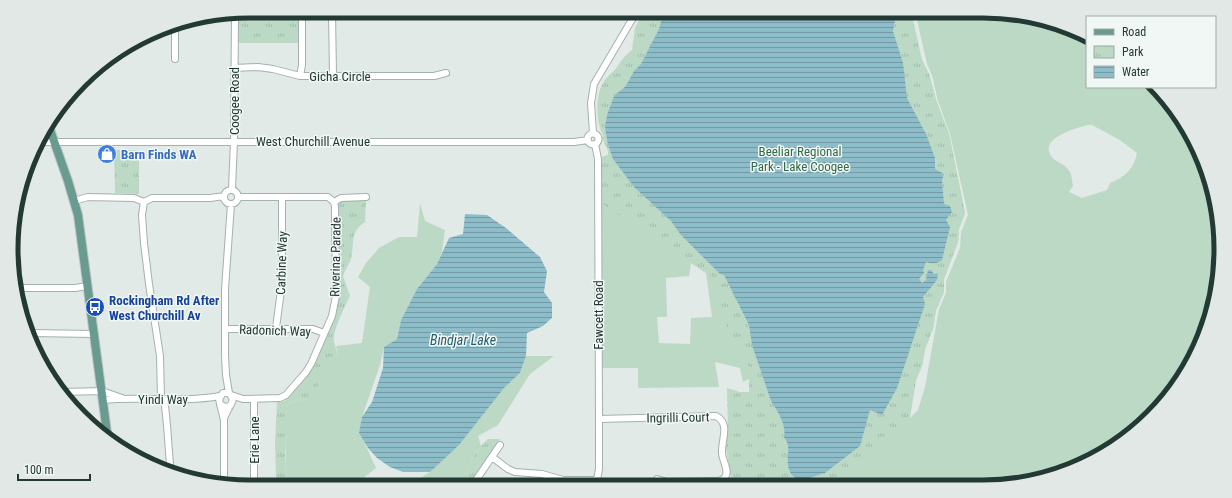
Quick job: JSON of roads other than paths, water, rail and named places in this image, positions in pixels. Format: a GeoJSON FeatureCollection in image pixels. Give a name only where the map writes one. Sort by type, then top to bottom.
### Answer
{"type":"FeatureCollection","features":[{"type":"Feature","properties":{"kind":"main road"},"geometry":{"type":"LineString","coordinates":[[50,131],[74,201],[81,234],[107,431]]}},
{"type":"Feature","properties":{"kind":"street","name":"Coogee Road"},"geometry":{"type":"LineString","coordinates":[[232,189],[235,18]]}},
{"type":"Feature","properties":{"kind":"street"},"geometry":{"type":"LineString","coordinates":[[300,76],[302,65],[302,18]]}},
{"type":"Feature","properties":{"kind":"street"},"geometry":{"type":"LineString","coordinates":[[332,18],[333,76]]}},
{"type":"Feature","properties":{"kind":"street"},"geometry":{"type":"LineString","coordinates":[[593,133],[591,103],[594,84],[633,18]]}},
{"type":"Feature","properties":{"kind":"street"},"geometry":{"type":"LineString","coordinates":[[175,30],[175,58]]}},
{"type":"Feature","properties":{"kind":"street","name":"Gicha Circle"},"geometry":{"type":"LineString","coordinates":[[234,68],[273,69],[300,76],[434,76],[446,73]]}},
{"type":"Feature","properties":{"kind":"street"},"geometry":{"type":"LineString","coordinates":[[593,133],[597,134],[599,138],[595,144],[591,144],[588,140],[589,136],[593,133]]}},
{"type":"Feature","properties":{"kind":"street","name":"West Churchill Avenue"},"geometry":{"type":"LineString","coordinates":[[44,142],[574,142],[588,140]]}},
{"type":"Feature","properties":{"kind":"street","name":"Fawcett Road"},"geometry":{"type":"LineString","coordinates":[[595,144],[598,158],[600,418],[597,480]]}},
{"type":"Feature","properties":{"kind":"street"},"geometry":{"type":"LineString","coordinates":[[224,196],[226,191],[232,189],[237,192],[239,197],[236,202],[231,204]]}},
{"type":"Feature","properties":{"kind":"street"},"geometry":{"type":"LineString","coordinates":[[74,201],[88,197],[134,198],[144,202],[152,198],[210,198],[224,196]]}},
{"type":"Feature","properties":{"kind":"street"},"geometry":{"type":"LineString","coordinates":[[224,196],[226,201],[231,204]]}},
{"type":"Feature","properties":{"kind":"street","name":"Riverina Parade"},"geometry":{"type":"LineString","coordinates":[[239,197],[328,197],[334,202],[336,296],[332,316],[311,364],[286,395]]}},
{"type":"Feature","properties":{"kind":"street","name":"Carbine Way"},"geometry":{"type":"LineString","coordinates":[[276,328],[282,283],[282,197]]}},
{"type":"Feature","properties":{"kind":"street"},"geometry":{"type":"LineString","coordinates":[[334,202],[341,198],[366,197]]}},
{"type":"Feature","properties":{"kind":"street"},"geometry":{"type":"LineString","coordinates":[[144,202],[142,215],[144,243],[160,356],[170,466]]}},
{"type":"Feature","properties":{"kind":"street"},"geometry":{"type":"LineString","coordinates":[[224,479],[224,397],[226,375],[225,289],[231,204]]}},
{"type":"Feature","properties":{"kind":"street"},"geometry":{"type":"LineString","coordinates":[[21,288],[75,288],[88,286]]}},
{"type":"Feature","properties":{"kind":"street","name":"Radonich Way"},"geometry":{"type":"LineString","coordinates":[[225,328],[313,329],[324,333]]}},
{"type":"Feature","properties":{"kind":"street"},"geometry":{"type":"LineString","coordinates":[[35,334],[94,334]]}},
{"type":"Feature","properties":{"kind":"street"},"geometry":{"type":"LineString","coordinates":[[68,392],[102,391]]}},
{"type":"Feature","properties":{"kind":"street","name":"Yindi Way"},"geometry":{"type":"LineString","coordinates":[[102,391],[122,399]]}},
{"type":"Feature","properties":{"kind":"street","name":"Yindi Way"},"geometry":{"type":"LineString","coordinates":[[103,400],[204,399],[224,397],[254,399],[280,398],[286,395]]}},
{"type":"Feature","properties":{"kind":"street"},"geometry":{"type":"LineString","coordinates":[[224,397],[233,399],[224,420]]}},
{"type":"Feature","properties":{"kind":"street","name":"Yindi Way"},"geometry":{"type":"LineString","coordinates":[[224,397],[225,407],[243,399]]}},
{"type":"Feature","properties":{"kind":"street","name":"Erie Lane"},"geometry":{"type":"LineString","coordinates":[[254,399],[254,480]]}},
{"type":"Feature","properties":{"kind":"street","name":"Ingrilli Court"},"geometry":{"type":"LineString","coordinates":[[600,418],[716,416],[721,419],[725,428],[722,455],[727,473],[722,480]]}},
{"type":"Feature","properties":{"kind":"street"},"geometry":{"type":"LineString","coordinates":[[476,480],[500,445]]}},
{"type":"Feature","properties":{"kind":"street"},"geometry":{"type":"LineString","coordinates":[[492,458],[515,472],[542,474],[564,480]]}},
{"type":"Feature","properties":{"kind":"water","name":"Beeliar Regional Park - Lake Coogee"},"geometry":{"type":"Polygon","coordinates":[[[662,18],[896,18],[893,31],[903,63],[907,98],[926,134],[935,158],[935,169],[944,174],[942,180],[944,204],[950,206],[952,212],[946,220],[950,227],[942,260],[935,263],[926,262],[923,270],[924,273],[919,279],[922,283],[926,280],[928,270],[931,270],[934,274],[938,273],[937,280],[923,297],[925,304],[897,388],[882,415],[870,410],[860,446],[825,473],[802,480],[798,480],[792,475],[788,467],[788,446],[784,437],[785,433],[783,423],[779,413],[771,401],[752,345],[749,325],[724,275],[720,274],[681,235],[671,221],[634,187],[613,159],[608,145],[605,128],[607,115],[614,96],[626,86],[634,71],[641,64],[659,29],[662,18]]]}},
{"type":"Feature","properties":{"kind":"water","name":"Bindjar Lake"},"geometry":{"type":"Polygon","coordinates":[[[465,214],[487,215],[506,228],[540,257],[547,271],[544,292],[552,303],[552,318],[543,326],[527,333],[526,356],[520,373],[504,388],[459,445],[430,472],[403,472],[390,467],[377,458],[368,448],[359,433],[362,417],[372,402],[383,368],[384,347],[397,339],[401,320],[417,289],[437,264],[449,238],[463,234],[465,214]]]}},
{"type":"Feature","properties":{"kind":"place","name":"Barn Finds WA"},"geometry":{"type":"Point","coordinates":[107,154]}},
{"type":"Feature","properties":{"kind":"place","name":"Rockingham Rd After West Churchill Av"},"geometry":{"type":"Point","coordinates":[95,307]}}]}
